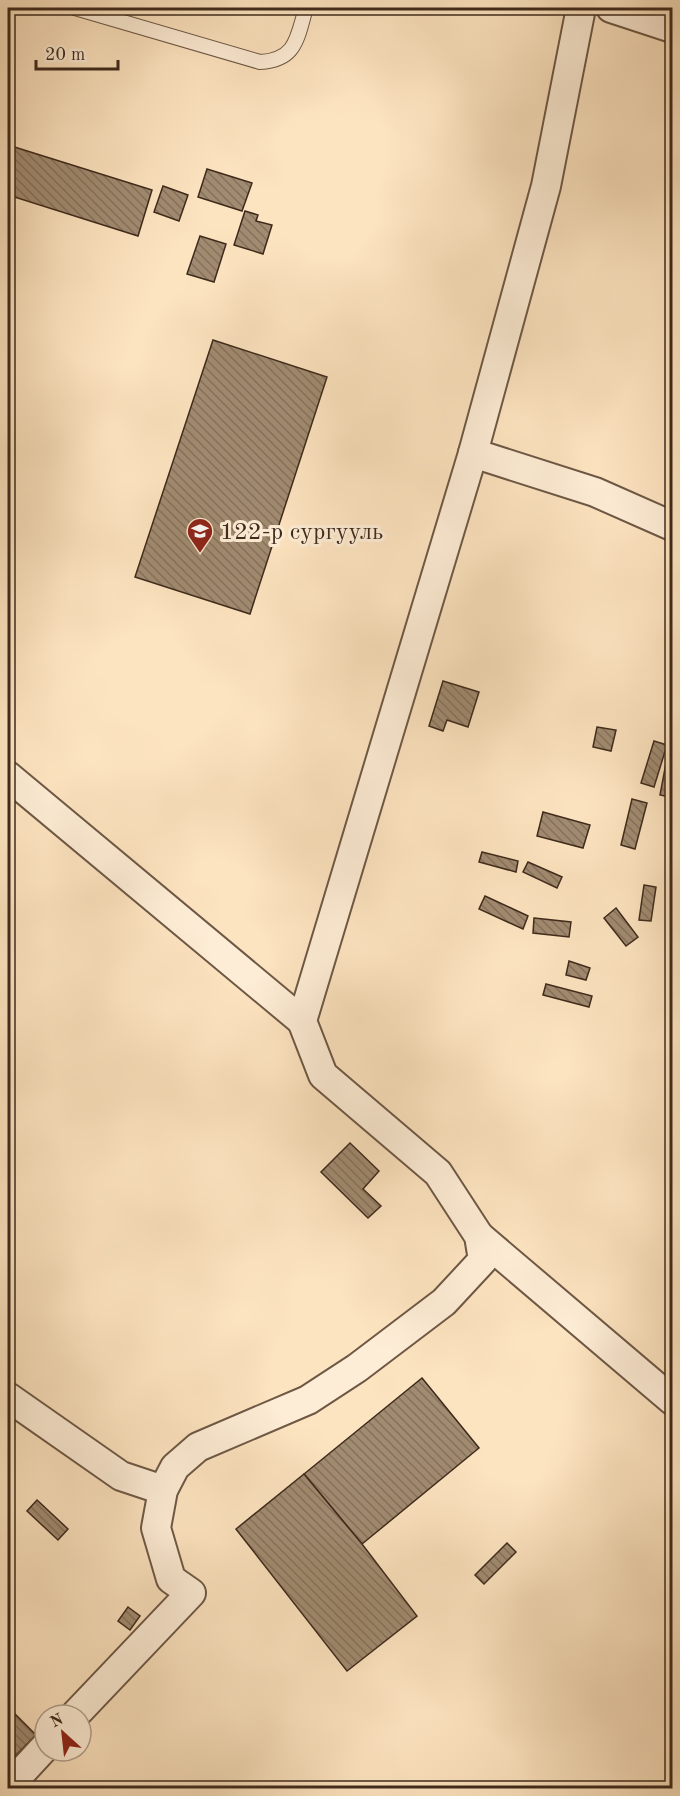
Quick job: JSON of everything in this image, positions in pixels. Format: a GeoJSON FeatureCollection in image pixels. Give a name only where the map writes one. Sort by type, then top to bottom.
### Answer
{"type":"FeatureCollection","features":[{"type":"Feature","properties":{"kind":"street"},"geometry":{"type":"LineString","coordinates":[[302,1021],[473,453],[546,186],[581,8]]}},
{"type":"Feature","properties":{"kind":"street"},"geometry":{"type":"LineString","coordinates":[[611,8],[672,28]]}},
{"type":"Feature","properties":{"kind":"street"},"geometry":{"type":"LineString","coordinates":[[473,453],[595,492],[672,526]]}},
{"type":"Feature","properties":{"kind":"street"},"geometry":{"type":"LineString","coordinates":[[8,776],[302,1021],[323,1075],[438,1173],[479,1236],[672,1400]]}},
{"type":"Feature","properties":{"kind":"street"},"geometry":{"type":"LineString","coordinates":[[86,1703],[191,1593],[171,1579],[156,1528],[163,1490],[175,1467],[198,1448],[308,1400],[357,1368],[444,1302],[483,1260],[479,1236]]}},
{"type":"Feature","properties":{"kind":"street"},"geometry":{"type":"LineString","coordinates":[[8,1397],[121,1476],[163,1490]]}},
{"type":"Feature","properties":{"kind":"street"},"geometry":{"type":"LineString","coordinates":[[8,1786],[33,1760]]}},
{"type":"Feature","properties":{"kind":"lane"},"geometry":{"type":"LineString","coordinates":[[75,8],[260,62],[275,62],[294,46],[306,8]]}},
{"type":"Feature","properties":{"kind":"building"},"geometry":{"type":"Polygon","coordinates":[[[8,145],[152,190],[138,236],[8,195],[8,145]]]}},
{"type":"Feature","properties":{"kind":"building"},"geometry":{"type":"Polygon","coordinates":[[[207,169],[252,183],[242,211],[198,197],[207,169]]]}},
{"type":"Feature","properties":{"kind":"building"},"geometry":{"type":"Polygon","coordinates":[[[163,186],[188,195],[179,221],[154,212],[163,186]]]}},
{"type":"Feature","properties":{"kind":"building"},"geometry":{"type":"Polygon","coordinates":[[[245,211],[258,215],[256,221],[272,225],[263,254],[234,245],[245,211]]]}},
{"type":"Feature","properties":{"kind":"building"},"geometry":{"type":"Polygon","coordinates":[[[200,236],[226,244],[214,282],[187,274],[200,236]]]}},
{"type":"Feature","properties":{"kind":"building"},"geometry":{"type":"Polygon","coordinates":[[[213,340],[327,377],[250,614],[135,577],[213,340]]]}},
{"type":"Feature","properties":{"kind":"building"},"geometry":{"type":"Polygon","coordinates":[[[443,681],[479,692],[468,727],[447,720],[443,731],[429,726],[443,681]]]}},
{"type":"Feature","properties":{"kind":"building"},"geometry":{"type":"Polygon","coordinates":[[[597,727],[616,730],[611,751],[593,747],[597,727]]]}},
{"type":"Feature","properties":{"kind":"building"},"geometry":{"type":"Polygon","coordinates":[[[654,741],[667,745],[654,787],[641,783],[654,741]]]}},
{"type":"Feature","properties":{"kind":"building"},"geometry":{"type":"Polygon","coordinates":[[[666,763],[672,765],[670,797],[660,795],[666,763]]]}},
{"type":"Feature","properties":{"kind":"building"},"geometry":{"type":"Polygon","coordinates":[[[632,799],[647,803],[635,849],[621,845],[632,799]]]}},
{"type":"Feature","properties":{"kind":"building"},"geometry":{"type":"Polygon","coordinates":[[[543,812],[590,825],[583,848],[537,836],[543,812]]]}},
{"type":"Feature","properties":{"kind":"building"},"geometry":{"type":"Polygon","coordinates":[[[482,852],[518,861],[516,872],[479,862],[482,852]]]}},
{"type":"Feature","properties":{"kind":"building"},"geometry":{"type":"Polygon","coordinates":[[[528,862],[562,877],[557,888],[523,872],[528,862]]]}},
{"type":"Feature","properties":{"kind":"building"},"geometry":{"type":"Polygon","coordinates":[[[644,885],[656,887],[651,921],[639,920],[644,885]]]}},
{"type":"Feature","properties":{"kind":"building"},"geometry":{"type":"Polygon","coordinates":[[[485,896],[528,916],[523,929],[479,909],[485,896]]]}},
{"type":"Feature","properties":{"kind":"building"},"geometry":{"type":"Polygon","coordinates":[[[616,908],[638,937],[626,946],[604,918],[616,908]]]}},
{"type":"Feature","properties":{"kind":"building"},"geometry":{"type":"Polygon","coordinates":[[[534,918],[571,922],[569,937],[533,933],[534,918]]]}},
{"type":"Feature","properties":{"kind":"building"},"geometry":{"type":"Polygon","coordinates":[[[569,961],[590,968],[586,980],[566,975],[569,961]]]}},
{"type":"Feature","properties":{"kind":"building"},"geometry":{"type":"Polygon","coordinates":[[[546,984],[592,996],[589,1007],[543,995],[546,984]]]}},
{"type":"Feature","properties":{"kind":"building"},"geometry":{"type":"Polygon","coordinates":[[[350,1143],[379,1171],[363,1189],[381,1206],[368,1218],[321,1172],[350,1143]]]}},
{"type":"Feature","properties":{"kind":"building"},"geometry":{"type":"Polygon","coordinates":[[[422,1378],[479,1448],[362,1544],[304,1474],[422,1378]]]}},
{"type":"Feature","properties":{"kind":"building"},"geometry":{"type":"Polygon","coordinates":[[[304,1474],[417,1616],[347,1671],[236,1529],[304,1474]]]}},
{"type":"Feature","properties":{"kind":"building"},"geometry":{"type":"Polygon","coordinates":[[[37,1500],[68,1529],[58,1540],[27,1511],[37,1500]]]}},
{"type":"Feature","properties":{"kind":"building"},"geometry":{"type":"Polygon","coordinates":[[[507,1543],[516,1552],[484,1584],[475,1575],[507,1543]]]}},
{"type":"Feature","properties":{"kind":"building"},"geometry":{"type":"Polygon","coordinates":[[[128,1607],[140,1616],[130,1630],[118,1621],[128,1607]]]}},
{"type":"Feature","properties":{"kind":"building"},"geometry":{"type":"Polygon","coordinates":[[[8,1707],[33,1732],[33,1738],[8,1763],[8,1707]]]}},
{"type":"Feature","properties":{"kind":"place","name":"122-р сургууль"},"geometry":{"type":"Point","coordinates":[200,554]}}]}
